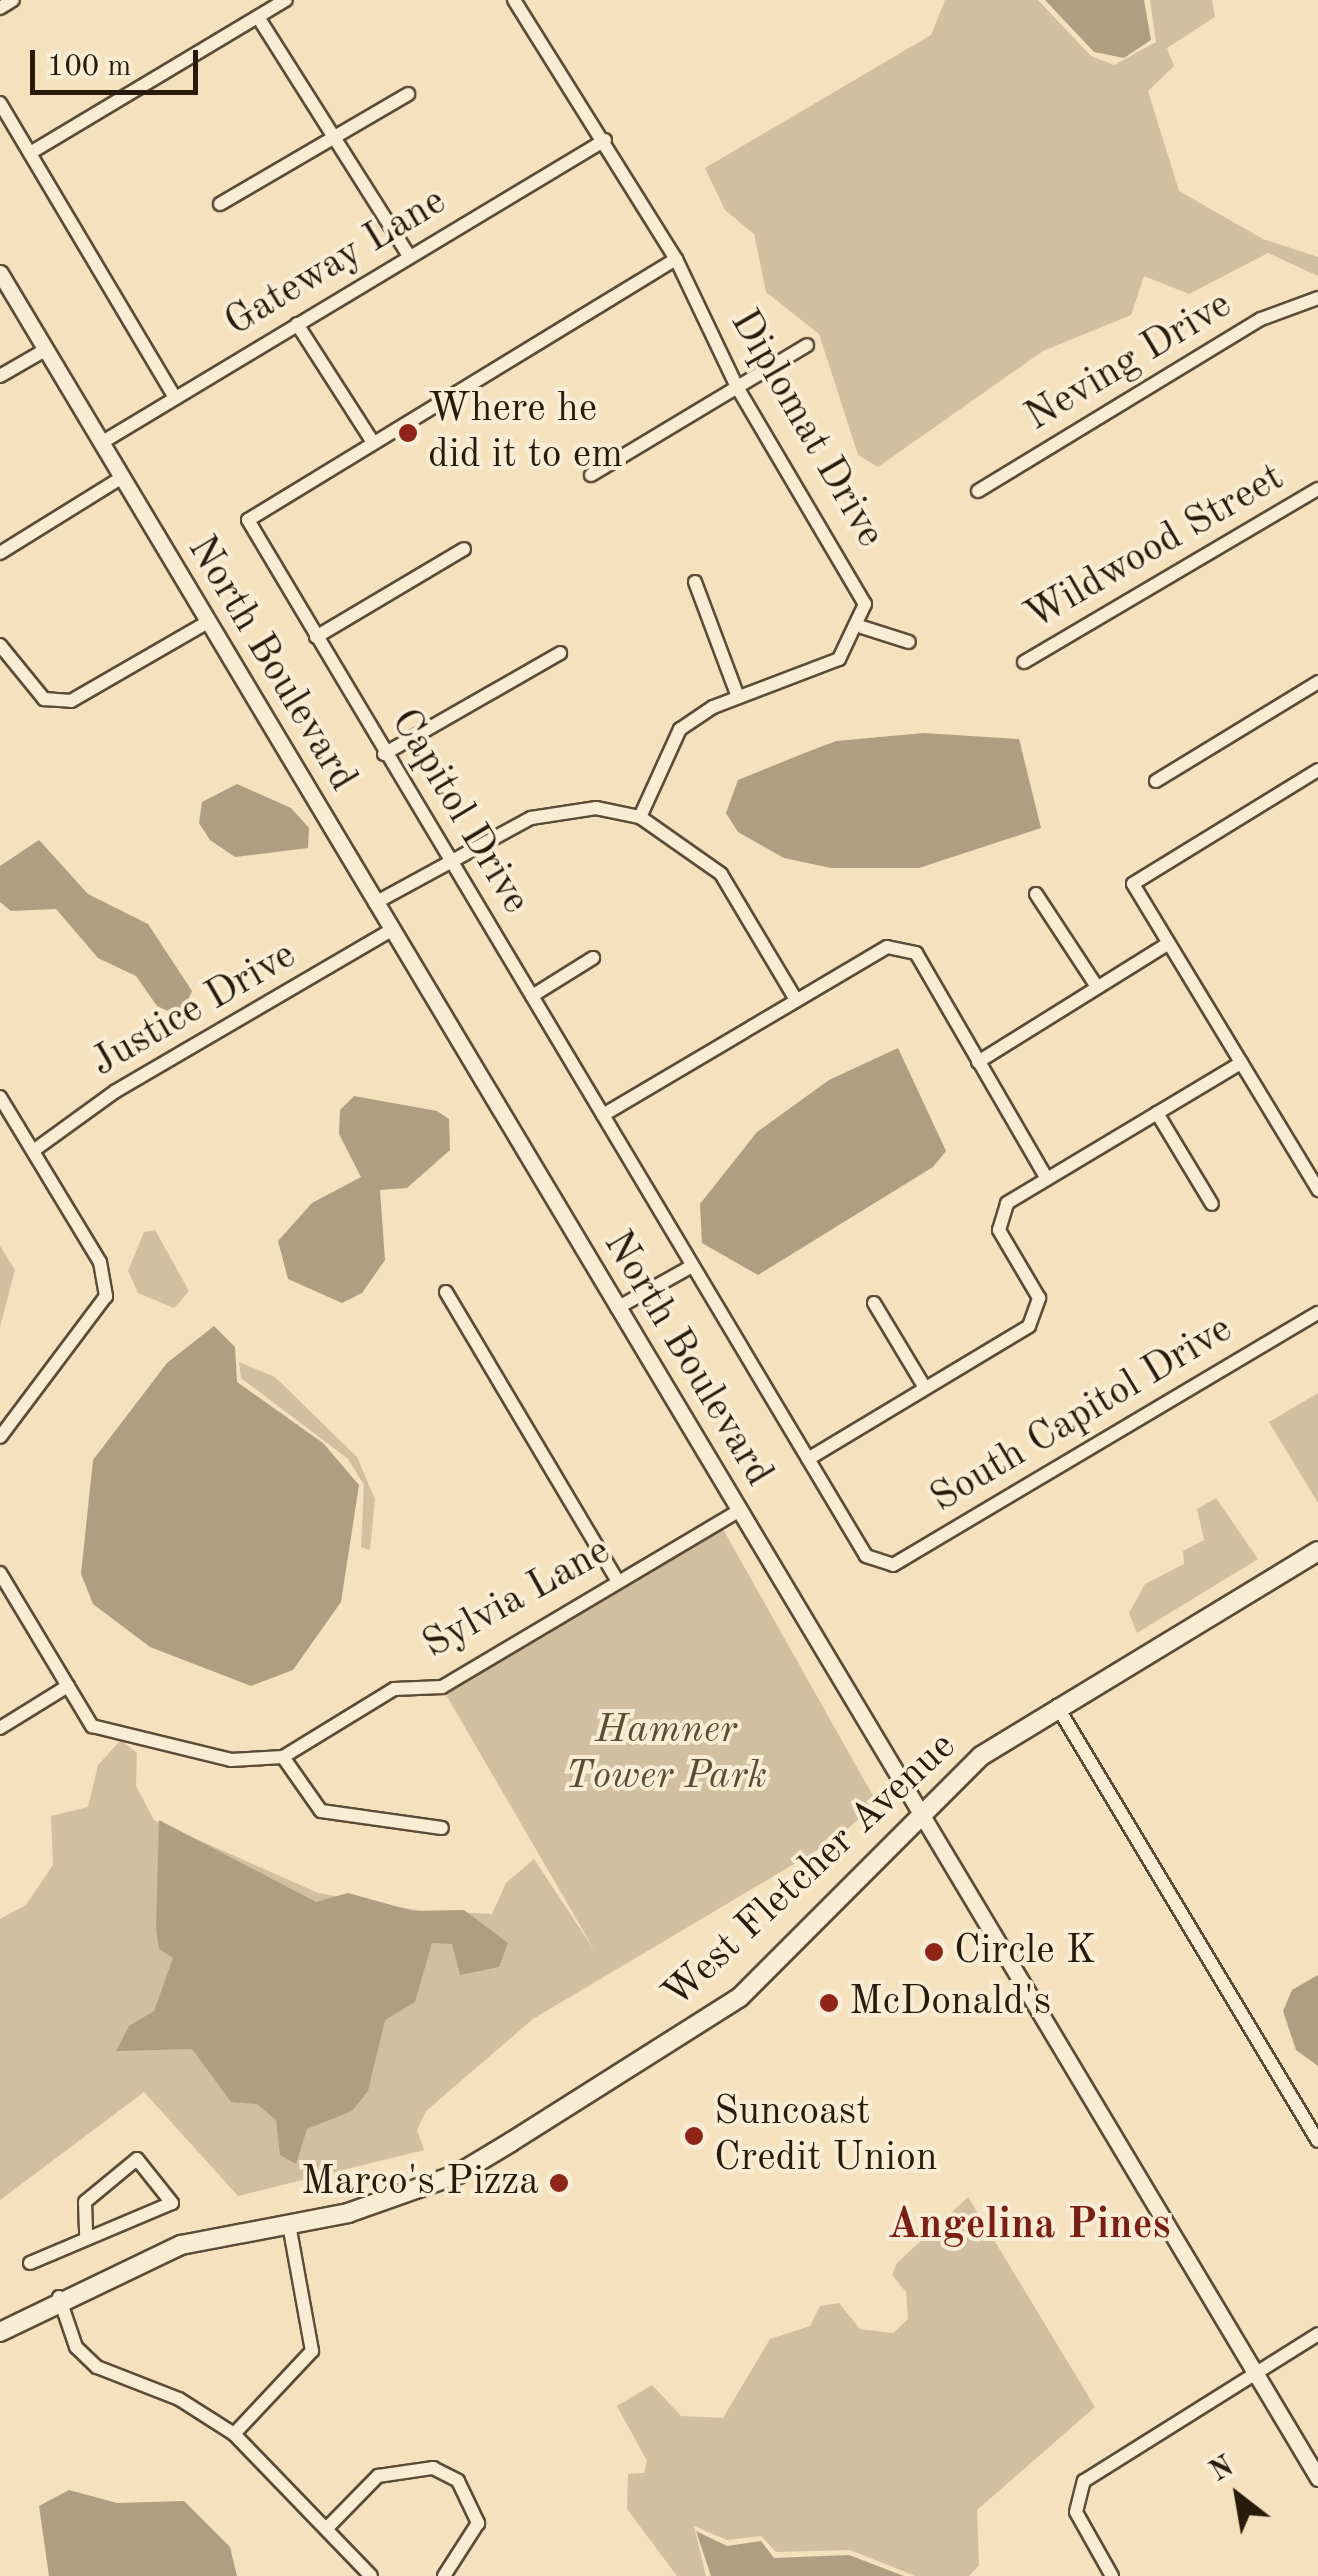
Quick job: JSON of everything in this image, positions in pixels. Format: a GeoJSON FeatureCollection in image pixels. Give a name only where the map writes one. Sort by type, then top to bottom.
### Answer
{"type":"FeatureCollection","features":[{"type":"Feature","properties":{"kind":"main road","name":"West Fletcher Avenue"},"geometry":{"type":"LineString","coordinates":[[0,2332],[59,2297],[181,2245],[289,2224],[458,2174],[682,2041],[786,1952],[915,1812],[1058,1706],[1318,1551]]}},
{"type":"Feature","properties":{"kind":"street"},"geometry":{"type":"LineString","coordinates":[[0,8],[13,0]]}},
{"type":"Feature","properties":{"kind":"street"},"geometry":{"type":"LineString","coordinates":[[30,153],[286,0]]}},
{"type":"Feature","properties":{"kind":"street","name":"Diplomat Drive"},"geometry":{"type":"LineString","coordinates":[[514,0],[676,259],[738,387],[851,573],[865,604],[862,627]]}},
{"type":"Feature","properties":{"kind":"street"},"geometry":{"type":"LineString","coordinates":[[258,16],[409,256]]}},
{"type":"Feature","properties":{"kind":"street"},"geometry":{"type":"LineString","coordinates":[[220,204],[408,94]]}},
{"type":"Feature","properties":{"kind":"street"},"geometry":{"type":"LineString","coordinates":[[0,103],[175,398]]}},
{"type":"Feature","properties":{"kind":"street","name":"Gateway Lane"},"geometry":{"type":"LineString","coordinates":[[100,442],[605,140]]}},
{"type":"Feature","properties":{"kind":"street","name":"Capitol Drive"},"geometry":{"type":"LineString","coordinates":[[676,259],[248,520],[808,1460],[877,1564]]}},
{"type":"Feature","properties":{"kind":"street","name":"North Boulevard"},"geometry":{"type":"LineString","coordinates":[[0,273],[915,1812],[1318,2478]]}},
{"type":"Feature","properties":{"kind":"street","name":"Neving Drive"},"geometry":{"type":"LineString","coordinates":[[978,492],[1262,319],[1318,298]]}},
{"type":"Feature","properties":{"kind":"street"},"geometry":{"type":"LineString","coordinates":[[297,324],[372,441]]}},
{"type":"Feature","properties":{"kind":"street"},"geometry":{"type":"LineString","coordinates":[[590,475],[806,345]]}},
{"type":"Feature","properties":{"kind":"street"},"geometry":{"type":"LineString","coordinates":[[0,376],[44,350]]}},
{"type":"Feature","properties":{"kind":"street"},"geometry":{"type":"LineString","coordinates":[[0,552],[121,478]]}},
{"type":"Feature","properties":{"kind":"street","name":"Wildwood Street"},"geometry":{"type":"LineString","coordinates":[[1024,662],[1318,489]]}},
{"type":"Feature","properties":{"kind":"street"},"geometry":{"type":"LineString","coordinates":[[316,637],[464,549]]}},
{"type":"Feature","properties":{"kind":"street"},"geometry":{"type":"LineString","coordinates":[[694,582],[738,697]]}},
{"type":"Feature","properties":{"kind":"street"},"geometry":{"type":"LineString","coordinates":[[0,645],[44,698],[71,702],[206,622]]}},
{"type":"Feature","properties":{"kind":"street"},"geometry":{"type":"LineString","coordinates":[[640,817],[675,735],[738,697],[839,658],[862,627],[909,642]]}},
{"type":"Feature","properties":{"kind":"street"},"geometry":{"type":"LineString","coordinates":[[384,754],[560,653]]}},
{"type":"Feature","properties":{"kind":"street"},"geometry":{"type":"LineString","coordinates":[[1156,781],[1318,682]]}},
{"type":"Feature","properties":{"kind":"street"},"geometry":{"type":"LineString","coordinates":[[1318,770],[1133,884],[1166,945],[1318,1190]]}},
{"type":"Feature","properties":{"kind":"street"},"geometry":{"type":"LineString","coordinates":[[375,903],[531,818],[596,808],[640,817],[721,874],[795,998]]}},
{"type":"Feature","properties":{"kind":"street"},"geometry":{"type":"LineString","coordinates":[[1036,894],[1097,987]]}},
{"type":"Feature","properties":{"kind":"street","name":"Justice Drive"},"geometry":{"type":"LineString","coordinates":[[33,1151],[116,1091],[391,930]]}},
{"type":"Feature","properties":{"kind":"street"},"geometry":{"type":"LineString","coordinates":[[978,1062],[1166,945]]}},
{"type":"Feature","properties":{"kind":"street"},"geometry":{"type":"LineString","coordinates":[[603,1115],[887,947],[916,953],[1047,1179]]}},
{"type":"Feature","properties":{"kind":"street"},"geometry":{"type":"LineString","coordinates":[[532,996],[593,958]]}},
{"type":"Feature","properties":{"kind":"street"},"geometry":{"type":"LineString","coordinates":[[808,1460],[1028,1326],[1038,1309],[1000,1214],[1047,1179],[1240,1063]]}},
{"type":"Feature","properties":{"kind":"street"},"geometry":{"type":"LineString","coordinates":[[0,1096],[100,1262],[106,1296],[0,1437]]}},
{"type":"Feature","properties":{"kind":"street"},"geometry":{"type":"LineString","coordinates":[[1157,1113],[1212,1204]]}},
{"type":"Feature","properties":{"kind":"street"},"geometry":{"type":"LineString","coordinates":[[617,1308],[692,1266]]}},
{"type":"Feature","properties":{"kind":"street"},"geometry":{"type":"LineString","coordinates":[[446,1292],[617,1580]]}},
{"type":"Feature","properties":{"kind":"street"},"geometry":{"type":"LineString","coordinates":[[874,1303],[926,1388]]}},
{"type":"Feature","properties":{"kind":"street","name":"South Capitol Drive"},"geometry":{"type":"LineString","coordinates":[[877,1564],[894,1565],[1318,1313]]}},
{"type":"Feature","properties":{"kind":"street","name":"Sylvia Lane"},"geometry":{"type":"LineString","coordinates":[[0,1574],[92,1726],[231,1760],[283,1757],[394,1689],[442,1687],[739,1511]]}},
{"type":"Feature","properties":{"kind":"street"},"geometry":{"type":"LineString","coordinates":[[0,1728],[68,1686]]}},
{"type":"Feature","properties":{"kind":"street"},"geometry":{"type":"LineString","coordinates":[[1058,1706],[1318,2142]]}},
{"type":"Feature","properties":{"kind":"street"},"geometry":{"type":"LineString","coordinates":[[283,1757],[321,1811],[442,1828]]}},
{"type":"Feature","properties":{"kind":"street"},"geometry":{"type":"LineString","coordinates":[[30,2262],[172,2203],[137,2159],[86,2202],[86,2236]]}},
{"type":"Feature","properties":{"kind":"street"},"geometry":{"type":"LineString","coordinates":[[234,2434],[312,2351],[289,2224]]}},
{"type":"Feature","properties":{"kind":"street"},"geometry":{"type":"LineString","coordinates":[[59,2297],[76,2347],[97,2367],[179,2399],[234,2434],[371,2576]]}},
{"type":"Feature","properties":{"kind":"street"},"geometry":{"type":"LineString","coordinates":[[1112,2576],[1076,2512],[1084,2481],[1318,2334]]}},
{"type":"Feature","properties":{"kind":"street"},"geometry":{"type":"LineString","coordinates":[[327,2528],[378,2476],[406,2466],[458,2480],[478,2523],[444,2576]]}},
{"type":"Feature","properties":{"kind":"green space"},"geometry":{"type":"Polygon","coordinates":[[[945,0],[1038,0],[1091,56],[1114,65],[1156,42],[1150,0],[1212,0],[1215,17],[1167,48],[1174,66],[1148,91],[1179,191],[1263,239],[1318,257],[1318,276],[1268,253],[1189,294],[1144,276],[1131,315],[1043,351],[878,467],[858,455],[819,334],[766,292],[754,234],[725,210],[705,168],[931,35],[945,0]]]}},
{"type":"Feature","properties":{"kind":"green space"},"geometry":{"type":"Polygon","coordinates":[[[155,1230],[189,1291],[174,1308],[138,1293],[128,1271],[144,1232],[155,1230]]]}},
{"type":"Feature","properties":{"kind":"green space"},"geometry":{"type":"Polygon","coordinates":[[[0,1246],[15,1270],[0,1327],[0,1246]]]}},
{"type":"Feature","properties":{"kind":"green space"},"geometry":{"type":"Polygon","coordinates":[[[239,1362],[275,1377],[357,1457],[375,1499],[370,1550],[361,1547],[364,1485],[348,1459],[241,1378],[239,1362]]]}},
{"type":"Feature","properties":{"kind":"green space"},"geometry":{"type":"Polygon","coordinates":[[[1318,1393],[1318,1503],[1269,1422],[1318,1393]]]}},
{"type":"Feature","properties":{"kind":"green space"},"geometry":{"type":"Polygon","coordinates":[[[1216,1498],[1258,1559],[1137,1633],[1129,1613],[1145,1584],[1184,1564],[1183,1551],[1204,1540],[1197,1509],[1216,1498]]]}},
{"type":"Feature","properties":{"kind":"green space","name":"Hamner Tower Park"},"geometry":{"type":"Polygon","coordinates":[[[723,1529],[877,1803],[836,1839],[533,2019],[426,2111],[417,2130],[424,2150],[238,2196],[144,2092],[0,2200],[0,1919],[26,1905],[53,1865],[51,1816],[88,1807],[98,1765],[121,1740],[137,1753],[136,1786],[154,1820],[318,1893],[423,1911],[492,1914],[506,1883],[534,1859],[595,1951],[445,1693],[723,1529]]]}},
{"type":"Feature","properties":{"kind":"green space"},"geometry":{"type":"Polygon","coordinates":[[[968,2197],[1095,2407],[977,2510],[979,2565],[969,2576],[915,2576],[850,2550],[776,2552],[761,2536],[727,2540],[694,2526],[706,2576],[677,2576],[627,2509],[628,2474],[644,2473],[647,2461],[617,2406],[652,2385],[681,2416],[723,2418],[770,2339],[810,2326],[820,2306],[839,2303],[860,2329],[893,2333],[908,2319],[906,2292],[892,2275],[897,2263],[968,2197]]]}},
{"type":"Feature","properties":{"kind":"shaded area"},"geometry":{"type":"Polygon","coordinates":[[[1045,0],[1144,0],[1151,40],[1124,58],[1094,52],[1045,0]]]}},
{"type":"Feature","properties":{"kind":"shaded area"},"geometry":{"type":"Polygon","coordinates":[[[924,733],[1019,739],[1041,828],[919,868],[831,868],[784,858],[738,832],[726,813],[738,780],[802,754],[836,741],[924,733]]]}},
{"type":"Feature","properties":{"kind":"shaded area"},"geometry":{"type":"Polygon","coordinates":[[[237,784],[291,808],[309,828],[308,848],[235,857],[210,840],[199,823],[202,802],[237,784]]]}},
{"type":"Feature","properties":{"kind":"shaded area"},"geometry":{"type":"Polygon","coordinates":[[[39,840],[88,894],[148,924],[192,991],[181,1017],[157,1006],[136,976],[98,958],[56,909],[11,911],[0,902],[0,866],[39,840]]]}},
{"type":"Feature","properties":{"kind":"shaded area"},"geometry":{"type":"Polygon","coordinates":[[[898,1048],[946,1151],[933,1167],[758,1275],[702,1243],[700,1204],[757,1132],[829,1080],[898,1048]]]}},
{"type":"Feature","properties":{"kind":"shaded area"},"geometry":{"type":"Polygon","coordinates":[[[354,1096],[437,1111],[449,1119],[450,1150],[407,1188],[380,1190],[385,1260],[362,1293],[342,1303],[288,1279],[278,1241],[312,1203],[361,1177],[339,1134],[340,1110],[354,1096]]]}},
{"type":"Feature","properties":{"kind":"shaded area"},"geometry":{"type":"Polygon","coordinates":[[[214,1326],[235,1347],[237,1382],[323,1443],[359,1485],[341,1602],[293,1670],[251,1686],[150,1647],[93,1604],[81,1574],[93,1460],[167,1363],[214,1326]]]}},
{"type":"Feature","properties":{"kind":"shaded area"},"geometry":{"type":"Polygon","coordinates":[[[159,1820],[316,1902],[348,1893],[413,1911],[464,1910],[508,1943],[499,1967],[460,1975],[452,1944],[432,1943],[415,2002],[385,2020],[368,2091],[352,2111],[307,2129],[296,2164],[280,2155],[276,2120],[257,2104],[231,2102],[192,2049],[116,2051],[129,2026],[154,2011],[173,1958],[159,1949],[156,1929],[159,1820]]]}},
{"type":"Feature","properties":{"kind":"shaded area"},"geometry":{"type":"Polygon","coordinates":[[[1318,1975],[1318,2066],[1296,2050],[1283,2011],[1292,1990],[1318,1975]]]}},
{"type":"Feature","properties":{"kind":"shaded area"},"geometry":{"type":"Polygon","coordinates":[[[69,2490],[117,2503],[184,2501],[230,2547],[237,2576],[49,2576],[39,2506],[69,2490]]]}},
{"type":"Feature","properties":{"kind":"shaded area"},"geometry":{"type":"Polygon","coordinates":[[[696,2531],[727,2546],[761,2541],[774,2558],[849,2555],[904,2576],[711,2576],[696,2531]]]}},
{"type":"Feature","properties":{"kind":"place","name":"Where he did it to em"},"geometry":{"type":"Point","coordinates":[408,433]}},
{"type":"Feature","properties":{"kind":"place","name":"Circle K"},"geometry":{"type":"Point","coordinates":[934,1952]}},
{"type":"Feature","properties":{"kind":"place","name":"McDonald's"},"geometry":{"type":"Point","coordinates":[829,2003]}},
{"type":"Feature","properties":{"kind":"place","name":"Suncoast Credit Union"},"geometry":{"type":"Point","coordinates":[694,2136]}},
{"type":"Feature","properties":{"kind":"place","name":"Marco's Pizza"},"geometry":{"type":"Point","coordinates":[559,2183]}},
{"type":"Feature","properties":{"kind":"district","name":"Angelina Pines"},"geometry":{"type":"Point","coordinates":[1029,2226]}}]}
